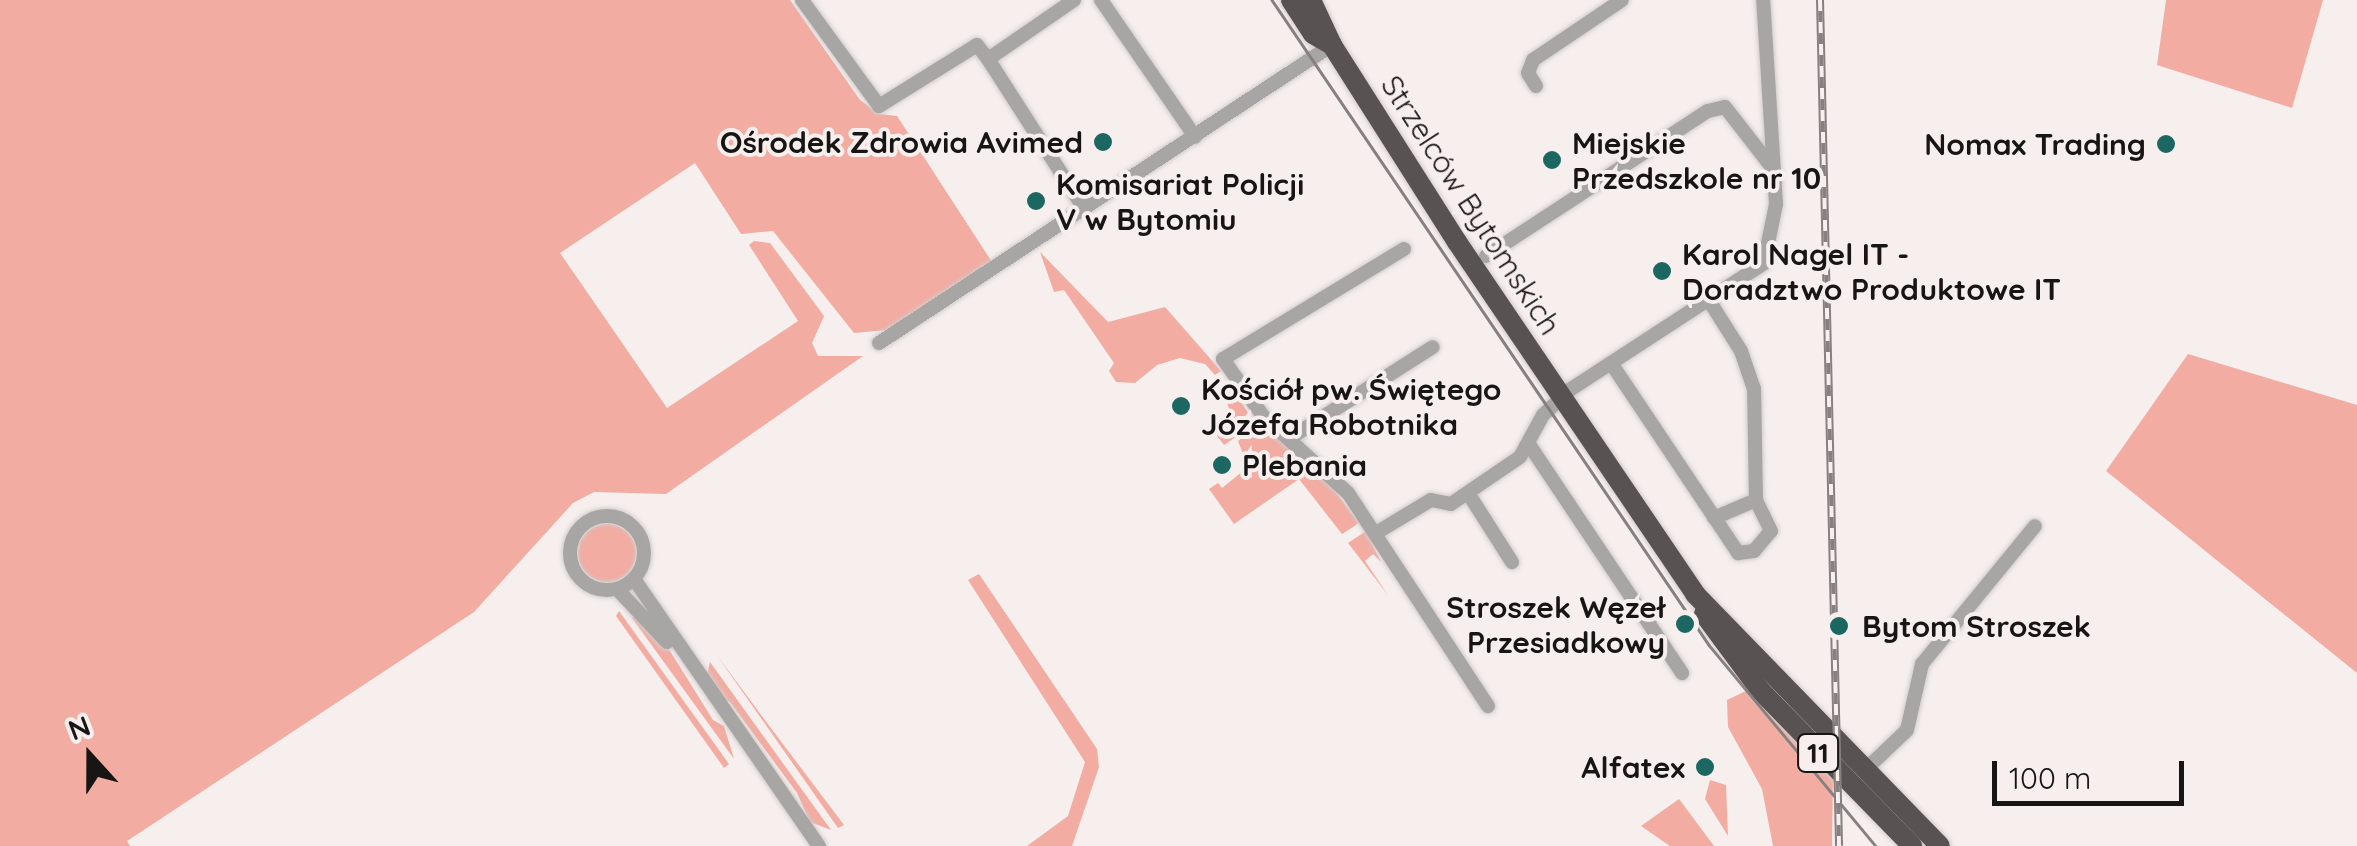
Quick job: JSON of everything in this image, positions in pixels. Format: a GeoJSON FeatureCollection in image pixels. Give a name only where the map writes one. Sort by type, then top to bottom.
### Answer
{"type":"FeatureCollection","features":[{"type":"Feature","properties":{"kind":"highway","name":"Strzelców Bytomskich"},"geometry":{"type":"LineString","coordinates":[[1291,0],[1313,34],[1332,44]]}},
{"type":"Feature","properties":{"kind":"highway","name":"Strzelców Bytomskich"},"geometry":{"type":"LineString","coordinates":[[1311,0],[1332,44],[1561,398],[1696,594],[1940,846]]}},
{"type":"Feature","properties":{"kind":"highway","name":"11"},"geometry":{"type":"LineString","coordinates":[[1696,594],[1707,621],[1760,690],[1912,846]]}},
{"type":"Feature","properties":{"kind":"street"},"geometry":{"type":"LineString","coordinates":[[802,0],[879,106],[978,45],[1085,210]]}},
{"type":"Feature","properties":{"kind":"street"},"geometry":{"type":"LineString","coordinates":[[988,58],[1074,0]]}},
{"type":"Feature","properties":{"kind":"street"},"geometry":{"type":"LineString","coordinates":[[1101,0],[1195,137]]}},
{"type":"Feature","properties":{"kind":"street"},"geometry":{"type":"LineString","coordinates":[[1536,86],[1528,74],[1533,60],[1622,0]]}},
{"type":"Feature","properties":{"kind":"street"},"geometry":{"type":"LineString","coordinates":[[1376,533],[1431,500],[1451,504],[1520,457],[1561,398],[1764,263],[1773,245],[1774,170],[1762,0]]}},
{"type":"Feature","properties":{"kind":"street"},"geometry":{"type":"LineString","coordinates":[[880,344],[1332,44]]}},
{"type":"Feature","properties":{"kind":"street","name":"Strzelców Bytomskich"},"geometry":{"type":"LineString","coordinates":[[1486,256],[1708,110],[1725,107],[1774,170]]}},
{"type":"Feature","properties":{"kind":"street"},"geometry":{"type":"LineString","coordinates":[[1404,249],[1223,359],[1263,416],[1348,493],[1488,706]]}},
{"type":"Feature","properties":{"kind":"street"},"geometry":{"type":"LineString","coordinates":[[1611,363],[1738,552],[1754,550],[1771,531],[1756,500],[1754,389],[1741,351],[1710,302]]}},
{"type":"Feature","properties":{"kind":"street"},"geometry":{"type":"LineString","coordinates":[[1290,438],[1434,347]]}},
{"type":"Feature","properties":{"kind":"street"},"geometry":{"type":"LineString","coordinates":[[1528,443],[1682,673]]}},
{"type":"Feature","properties":{"kind":"street"},"geometry":{"type":"LineString","coordinates":[[1468,493],[1512,562]]}},
{"type":"Feature","properties":{"kind":"street"},"geometry":{"type":"LineString","coordinates":[[1714,518],[1756,500]]}},
{"type":"Feature","properties":{"kind":"street"},"geometry":{"type":"LineString","coordinates":[[609,516],[634,528],[644,552],[634,579],[617,589],[596,589],[574,571],[572,544],[588,521],[609,516]]}},
{"type":"Feature","properties":{"kind":"street"},"geometry":{"type":"LineString","coordinates":[[1864,771],[1908,730],[1922,664],[2035,526]]}},
{"type":"Feature","properties":{"kind":"street"},"geometry":{"type":"LineString","coordinates":[[634,579],[688,664],[819,846]]}},
{"type":"Feature","properties":{"kind":"street"},"geometry":{"type":"LineString","coordinates":[[617,589],[688,664]]}},
{"type":"Feature","properties":{"kind":"shaded area"},"geometry":{"type":"Polygon","coordinates":[[[0,0],[790,0],[860,100],[880,114],[897,116],[992,262],[886,330],[854,333],[773,231],[741,234],[695,163],[560,253],[667,408],[798,321],[749,245],[754,241],[770,243],[824,316],[812,343],[818,356],[863,356],[666,494],[594,492],[573,503],[474,612],[127,841],[130,846],[0,846],[0,0]]]}},
{"type":"Feature","properties":{"kind":"shaded area"},"geometry":{"type":"Polygon","coordinates":[[[2166,0],[2323,0],[2292,108],[2157,65],[2166,0]]]}},
{"type":"Feature","properties":{"kind":"shaded area"},"geometry":{"type":"Polygon","coordinates":[[[1040,252],[1108,322],[1165,307],[1221,371],[1215,375],[1205,364],[1180,358],[1157,365],[1135,383],[1116,382],[1109,371],[1114,363],[1064,290],[1054,292],[1040,252]]]}},
{"type":"Feature","properties":{"kind":"shaded area"},"geometry":{"type":"Polygon","coordinates":[[[2188,354],[2357,405],[2357,673],[2106,471],[2188,354]]]}},
{"type":"Feature","properties":{"kind":"shaded area"},"geometry":{"type":"Polygon","coordinates":[[[1228,381],[1255,424],[1224,445],[1217,436],[1229,409],[1222,385],[1228,381]]]}},
{"type":"Feature","properties":{"kind":"shaded area"},"geometry":{"type":"Polygon","coordinates":[[[1242,399],[1326,479],[1359,523],[1342,534],[1299,479],[1234,524],[1209,489],[1218,483],[1222,488],[1248,467],[1238,441],[1259,424],[1242,399]]]}},
{"type":"Feature","properties":{"kind":"shaded area"},"geometry":{"type":"Polygon","coordinates":[[[607,524],[628,532],[636,553],[628,574],[607,582],[586,574],[578,553],[586,532],[607,524]]]}},
{"type":"Feature","properties":{"kind":"shaded area"},"geometry":{"type":"Polygon","coordinates":[[[1366,531],[1381,562],[1373,554],[1365,561],[1388,595],[1348,543],[1366,531]]]}},
{"type":"Feature","properties":{"kind":"shaded area"},"geometry":{"type":"Polygon","coordinates":[[[979,574],[1097,749],[1099,767],[1072,846],[1027,846],[1068,816],[1085,762],[968,580],[979,574]]]}},
{"type":"Feature","properties":{"kind":"shaded area"},"geometry":{"type":"Polygon","coordinates":[[[619,611],[729,764],[724,768],[616,616],[619,611]]]}},
{"type":"Feature","properties":{"kind":"shaded area"},"geometry":{"type":"Polygon","coordinates":[[[636,613],[670,651],[713,720],[724,726],[734,759],[632,618],[636,613]]]}},
{"type":"Feature","properties":{"kind":"shaded area"},"geometry":{"type":"Polygon","coordinates":[[[716,654],[770,727],[844,825],[838,828],[716,654]]]}},
{"type":"Feature","properties":{"kind":"shaded area"},"geometry":{"type":"Polygon","coordinates":[[[710,662],[831,830],[810,822],[797,793],[730,702],[719,696],[707,675],[710,662]]]}},
{"type":"Feature","properties":{"kind":"shaded area"},"geometry":{"type":"Polygon","coordinates":[[[1750,689],[1833,777],[1832,846],[1773,846],[1762,789],[1728,727],[1727,700],[1750,689]]]}},
{"type":"Feature","properties":{"kind":"shaded area"},"geometry":{"type":"Polygon","coordinates":[[[1710,780],[1726,785],[1728,836],[1705,799],[1710,780]]]}},
{"type":"Feature","properties":{"kind":"shaded area"},"geometry":{"type":"Polygon","coordinates":[[[1679,799],[1714,846],[1670,846],[1641,826],[1679,799]]]}},
{"type":"Feature","properties":{"kind":"tram line"},"geometry":{"type":"LineString","coordinates":[[1272,0],[1709,645],[1876,846]]}},
{"type":"Feature","properties":{"kind":"railway"},"geometry":{"type":"LineString","coordinates":[[1820,0],[1839,846]]}},
{"type":"Feature","properties":{"kind":"place","name":"Ośrodek Zdrowia Avimed"},"geometry":{"type":"Point","coordinates":[1103,142]}},
{"type":"Feature","properties":{"kind":"place","name":"Nomax Trading"},"geometry":{"type":"Point","coordinates":[2166,144]}},
{"type":"Feature","properties":{"kind":"place","name":"Miejskie Przedszkole nr 10"},"geometry":{"type":"Point","coordinates":[1552,160]}},
{"type":"Feature","properties":{"kind":"place","name":"Komisariat Policji V w Bytomiu"},"geometry":{"type":"Point","coordinates":[1036,201]}},
{"type":"Feature","properties":{"kind":"place","name":"Karol Nagel IT - Doradztwo Produktowe IT"},"geometry":{"type":"Point","coordinates":[1662,271]}},
{"type":"Feature","properties":{"kind":"place","name":"Kościół pw. Świętego Józefa Robotnika"},"geometry":{"type":"Point","coordinates":[1181,406]}},
{"type":"Feature","properties":{"kind":"place","name":"Plebania"},"geometry":{"type":"Point","coordinates":[1222,465]}},
{"type":"Feature","properties":{"kind":"place","name":"Stroszek Węzeł Przesiadkowy"},"geometry":{"type":"Point","coordinates":[1685,624]}},
{"type":"Feature","properties":{"kind":"place","name":"Bytom Stroszek"},"geometry":{"type":"Point","coordinates":[1839,626]}},
{"type":"Feature","properties":{"kind":"place","name":"Alfatex"},"geometry":{"type":"Point","coordinates":[1705,767]}}]}
